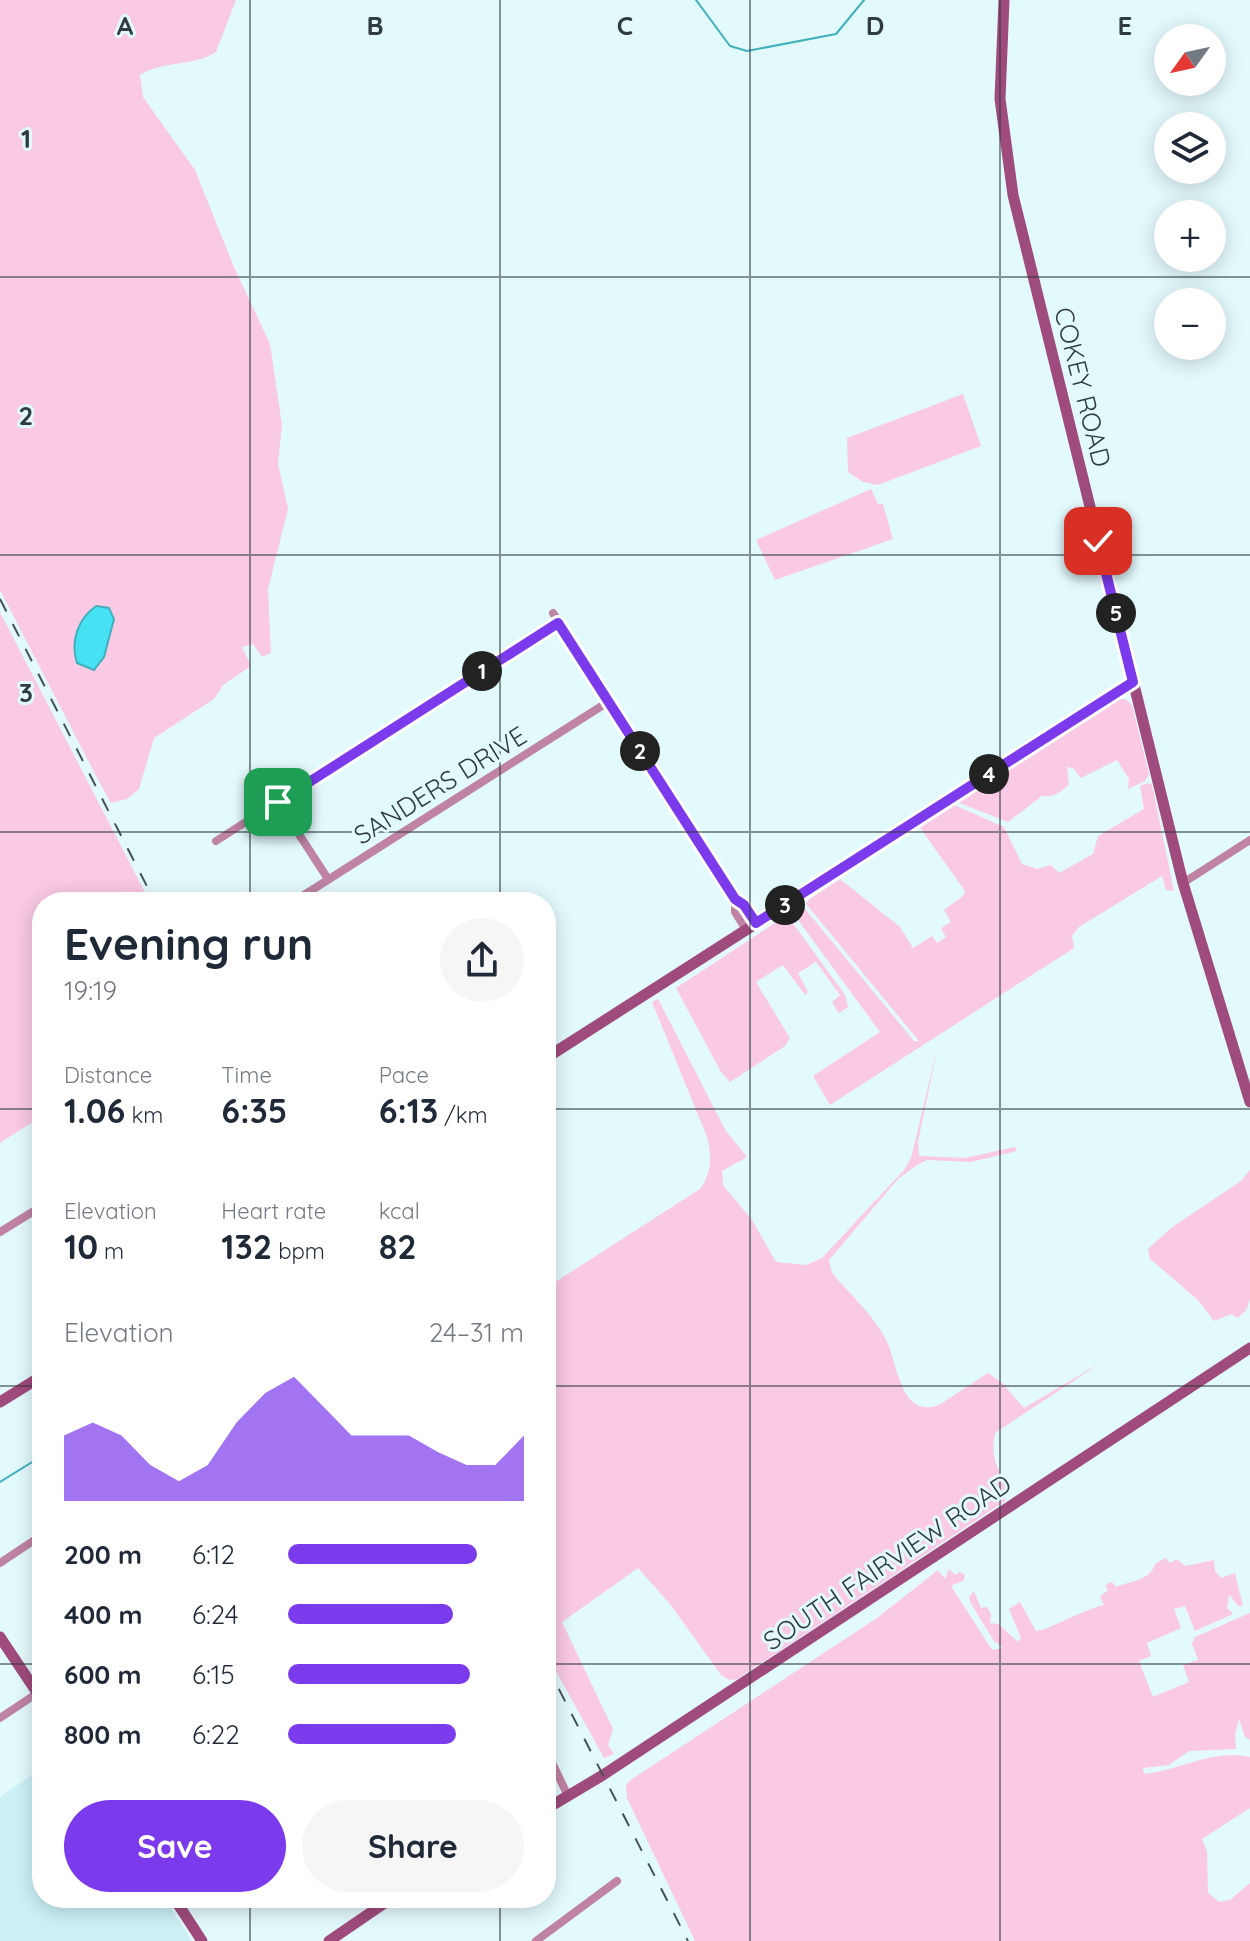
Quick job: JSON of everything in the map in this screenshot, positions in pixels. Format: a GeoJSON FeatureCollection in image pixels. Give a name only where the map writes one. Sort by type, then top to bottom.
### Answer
{"type":"FeatureCollection","features":[{"type":"Feature","properties":{"kind":"main road","name":"COKEY ROAD"},"geometry":{"type":"LineString","coordinates":[[1004,0],[999,73],[1006,163],[1183,883],[1250,1102]]}},
{"type":"Feature","properties":{"kind":"main road"},"geometry":{"type":"LineString","coordinates":[[556,1052],[1133,682]]}},
{"type":"Feature","properties":{"kind":"main road","name":"SOUTH FAIRVIEW ROAD"},"geometry":{"type":"LineString","coordinates":[[556,1803],[1250,1348]]}},
{"type":"Feature","properties":{"kind":"main road"},"geometry":{"type":"LineString","coordinates":[[0,1402],[32,1382]]}},
{"type":"Feature","properties":{"kind":"main road"},"geometry":{"type":"LineString","coordinates":[[0,1637],[32,1683]]}},
{"type":"Feature","properties":{"kind":"main road"},"geometry":{"type":"LineString","coordinates":[[181,1908],[202,1941]]}},
{"type":"Feature","properties":{"kind":"main road"},"geometry":{"type":"LineString","coordinates":[[329,1941],[377,1908]]}},
{"type":"Feature","properties":{"kind":"street"},"geometry":{"type":"LineString","coordinates":[[553,613],[735,899],[744,905],[751,926]]}},
{"type":"Feature","properties":{"kind":"street"},"geometry":{"type":"LineString","coordinates":[[216,841],[558,623]]}},
{"type":"Feature","properties":{"kind":"street","name":"SANDERS DRIVE"},"geometry":{"type":"LineString","coordinates":[[308,892],[608,702]]}},
{"type":"Feature","properties":{"kind":"street"},"geometry":{"type":"LineString","coordinates":[[278,802],[328,879]]}},
{"type":"Feature","properties":{"kind":"street"},"geometry":{"type":"LineString","coordinates":[[1183,883],[1250,840]]}},
{"type":"Feature","properties":{"kind":"street"},"geometry":{"type":"LineString","coordinates":[[0,1232],[32,1212]]}},
{"type":"Feature","properties":{"kind":"street"},"geometry":{"type":"LineString","coordinates":[[0,1563],[32,1542]]}},
{"type":"Feature","properties":{"kind":"street"},"geometry":{"type":"LineString","coordinates":[[0,1718],[32,1700]]}},
{"type":"Feature","properties":{"kind":"street"},"geometry":{"type":"LineString","coordinates":[[556,1771],[568,1796]]}},
{"type":"Feature","properties":{"kind":"street"},"geometry":{"type":"LineString","coordinates":[[536,1941],[617,1881]]}},
{"type":"Feature","properties":{"kind":"shaded area"},"geometry":{"type":"Polygon","coordinates":[[[0,0],[236,0],[216,52],[198,60],[159,67],[140,75],[143,97],[195,170],[234,267],[270,344],[282,425],[278,464],[288,509],[268,589],[271,653],[262,657],[253,644],[242,647],[251,666],[223,685],[214,699],[154,738],[139,789],[127,799],[111,803],[0,590],[0,0]],[[109,608],[91,609],[76,631],[75,660],[84,667],[96,669],[104,657],[114,616],[109,608]]]}},
{"type":"Feature","properties":{"kind":"shaded area"},"geometry":{"type":"Polygon","coordinates":[[[963,394],[981,446],[878,485],[863,482],[848,472],[847,438],[963,394]]]}},
{"type":"Feature","properties":{"kind":"shaded area"},"geometry":{"type":"Polygon","coordinates":[[[871,489],[878,504],[883,504],[893,539],[775,580],[756,540],[871,489]]]}},
{"type":"Feature","properties":{"kind":"shaded area"},"geometry":{"type":"Polygon","coordinates":[[[0,612],[145,892],[32,892],[32,1122],[0,1143],[0,612]]]}},
{"type":"Feature","properties":{"kind":"shaded area"},"geometry":{"type":"Polygon","coordinates":[[[1116,699],[1125,699],[1132,705],[1149,774],[1145,781],[1128,789],[1129,779],[1117,760],[1081,778],[1073,768],[1067,767],[1069,784],[1066,787],[1053,795],[1042,796],[1008,822],[957,802],[979,786],[990,790],[996,787],[1001,771],[1116,699]]]}},
{"type":"Feature","properties":{"kind":"shaded area"},"geometry":{"type":"Polygon","coordinates":[[[1152,785],[1174,891],[1166,890],[1162,876],[1079,927],[1072,936],[1074,948],[830,1105],[813,1076],[880,1032],[794,912],[802,905],[914,1041],[919,1041],[806,904],[808,900],[840,879],[900,927],[913,948],[932,936],[937,943],[946,937],[941,928],[951,922],[944,910],[965,891],[918,825],[952,804],[1004,827],[1022,864],[1037,869],[1051,865],[1059,873],[1093,854],[1098,836],[1144,809],[1140,786],[1152,785]]]}},
{"type":"Feature","properties":{"kind":"shaded area"},"geometry":{"type":"Polygon","coordinates":[[[787,915],[845,995],[848,1007],[839,1013],[832,1002],[840,995],[816,962],[798,973],[808,992],[805,995],[783,965],[756,982],[790,1038],[785,1046],[730,1082],[721,1072],[676,988],[787,915]]]}},
{"type":"Feature","properties":{"kind":"shaded area"},"geometry":{"type":"Polygon","coordinates":[[[658,999],[726,1131],[747,1157],[722,1171],[723,1185],[752,1220],[776,1262],[806,1265],[822,1258],[904,1170],[911,1158],[938,1045],[918,1142],[919,1156],[965,1158],[1015,1147],[1017,1151],[971,1162],[927,1160],[917,1165],[898,1179],[829,1260],[832,1273],[884,1336],[901,1384],[915,1404],[925,1407],[939,1405],[988,1373],[1002,1383],[1024,1408],[1102,1362],[995,1433],[994,1455],[1005,1485],[1005,1501],[737,1679],[730,1680],[721,1675],[670,1604],[638,1568],[562,1622],[613,1729],[608,1745],[614,1754],[604,1758],[556,1671],[556,1282],[700,1189],[707,1177],[710,1158],[707,1137],[652,1002],[658,999]]]}},
{"type":"Feature","properties":{"kind":"shaded area"},"geometry":{"type":"Polygon","coordinates":[[[1250,1170],[1250,1298],[1247,1309],[1238,1318],[1231,1314],[1214,1321],[1198,1300],[1150,1259],[1148,1249],[1171,1228],[1241,1181],[1250,1170]]]}},
{"type":"Feature","properties":{"kind":"shaded area"},"geometry":{"type":"Polygon","coordinates":[[[1166,1558],[1170,1563],[1177,1559],[1185,1566],[1214,1560],[1215,1571],[1221,1578],[1235,1573],[1243,1606],[1238,1606],[1229,1594],[1227,1608],[1233,1614],[1195,1631],[1185,1606],[1174,1609],[1181,1628],[1147,1643],[1151,1656],[1139,1661],[1153,1697],[1189,1682],[1183,1665],[1198,1660],[1192,1643],[1195,1637],[1250,1613],[1250,1740],[1245,1737],[1239,1719],[1235,1734],[1236,1749],[1189,1751],[1169,1765],[1143,1768],[1144,1774],[1209,1758],[1250,1757],[1250,1808],[1202,1839],[1207,1851],[1208,1893],[1219,1902],[1230,1900],[1250,1883],[1250,1941],[695,1941],[627,1798],[626,1785],[629,1781],[877,1618],[938,1570],[945,1579],[949,1569],[955,1575],[960,1572],[965,1575],[964,1580],[951,1586],[992,1650],[1003,1648],[994,1641],[971,1604],[969,1597],[974,1591],[981,1608],[987,1607],[991,1614],[990,1623],[998,1624],[1018,1642],[1021,1638],[1009,1609],[1020,1602],[1036,1631],[1041,1630],[1104,1605],[1100,1597],[1108,1590],[1105,1585],[1112,1582],[1116,1587],[1139,1580],[1149,1574],[1156,1563],[1166,1558]]]}},
{"type":"Feature","properties":{"kind":"shaded area"},"geometry":{"type":"Polygon","coordinates":[[[32,1775],[32,1908],[171,1908],[192,1941],[0,1941],[0,1797],[32,1775]]]}},
{"type":"Feature","properties":{"kind":"water"},"geometry":{"type":"Polygon","coordinates":[[[96,606],[109,608],[114,619],[104,657],[94,670],[77,663],[74,647],[80,624],[96,606]]]}},
{"type":"Feature","properties":{"kind":"waterway"},"geometry":{"type":"LineString","coordinates":[[696,0],[730,46],[747,51],[836,34],[864,0]]}},
{"type":"Feature","properties":{"kind":"waterway"},"geometry":{"type":"LineString","coordinates":[[0,1482],[32,1462]]}},
{"type":"Feature","properties":{"kind":"railway"},"geometry":{"type":"LineString","coordinates":[[0,599],[150,892]]}},
{"type":"Feature","properties":{"kind":"railway"},"geometry":{"type":"LineString","coordinates":[[556,1684],[688,1941]]}},
{"type":"Feature","properties":{"kind":"route"},"geometry":{"type":"LineString","coordinates":[[278,802],[558,623],[735,899],[744,905],[756,923],[1133,682],[1098,541]]}}]}
